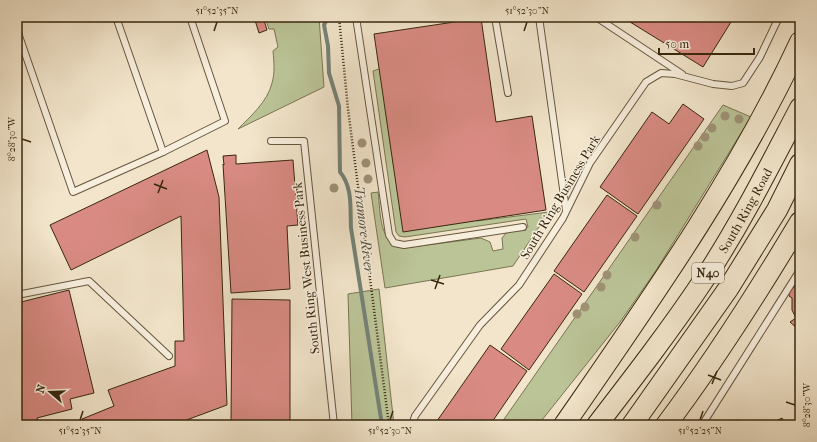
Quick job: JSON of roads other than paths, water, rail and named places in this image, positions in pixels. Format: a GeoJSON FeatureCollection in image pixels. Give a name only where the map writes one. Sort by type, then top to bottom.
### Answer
{"type":"FeatureCollection","features":[{"type":"Feature","properties":{"kind":"highway"},"geometry":{"type":"LineString","coordinates":[[564,425],[621,343],[724,183],[753,133],[800,42]]}},
{"type":"Feature","properties":{"kind":"highway","name":"South Ring Road"},"geometry":{"type":"LineString","coordinates":[[597,425],[661,342],[706,276],[750,204],[800,108]]}},
{"type":"Feature","properties":{"kind":"highway","name":"South Ring Road"},"geometry":{"type":"LineString","coordinates":[[632,425],[728,289],[777,210],[800,164]]}},
{"type":"Feature","properties":{"kind":"highway"},"geometry":{"type":"LineString","coordinates":[[666,425],[695,387],[756,297],[800,222]]}},
{"type":"Feature","properties":{"kind":"highway"},"geometry":{"type":"LineString","coordinates":[[551,425],[621,343]]}},
{"type":"Feature","properties":{"kind":"lane"},"geometry":{"type":"LineString","coordinates":[[116,17],[163,152]]}},
{"type":"Feature","properties":{"kind":"lane"},"geometry":{"type":"LineString","coordinates":[[17,30],[73,192],[163,152],[225,121],[190,17]]}},
{"type":"Feature","properties":{"kind":"lane"},"geometry":{"type":"LineString","coordinates":[[356,17],[389,235],[394,243],[404,245],[523,227]]}},
{"type":"Feature","properties":{"kind":"lane"},"geometry":{"type":"LineString","coordinates":[[495,17],[508,93]]}},
{"type":"Feature","properties":{"kind":"lane"},"geometry":{"type":"LineString","coordinates":[[539,17],[566,211]]}},
{"type":"Feature","properties":{"kind":"lane"},"geometry":{"type":"LineString","coordinates":[[596,17],[687,77]]}},
{"type":"Feature","properties":{"kind":"lane","name":"South Ring Business Park"},"geometry":{"type":"LineString","coordinates":[[413,425],[415,416],[480,325],[519,285],[566,211],[590,163],[646,82],[661,73],[687,77],[718,85],[732,86],[743,83],[760,57],[779,17]]}},
{"type":"Feature","properties":{"kind":"lane","name":"South Ring West Business Park"},"geometry":{"type":"LineString","coordinates":[[272,141],[304,141],[334,425]]}},
{"type":"Feature","properties":{"kind":"lane"},"geometry":{"type":"LineString","coordinates":[[702,425],[800,270]]}},
{"type":"Feature","properties":{"kind":"lane"},"geometry":{"type":"LineString","coordinates":[[17,295],[89,281],[169,356]]}},
{"type":"Feature","properties":{"kind":"waterway","name":"Tramore River"},"geometry":{"type":"LineString","coordinates":[[328,17],[324,25],[328,46],[329,73],[339,106],[340,172],[349,192],[351,206],[351,228],[382,425]]}}]}
